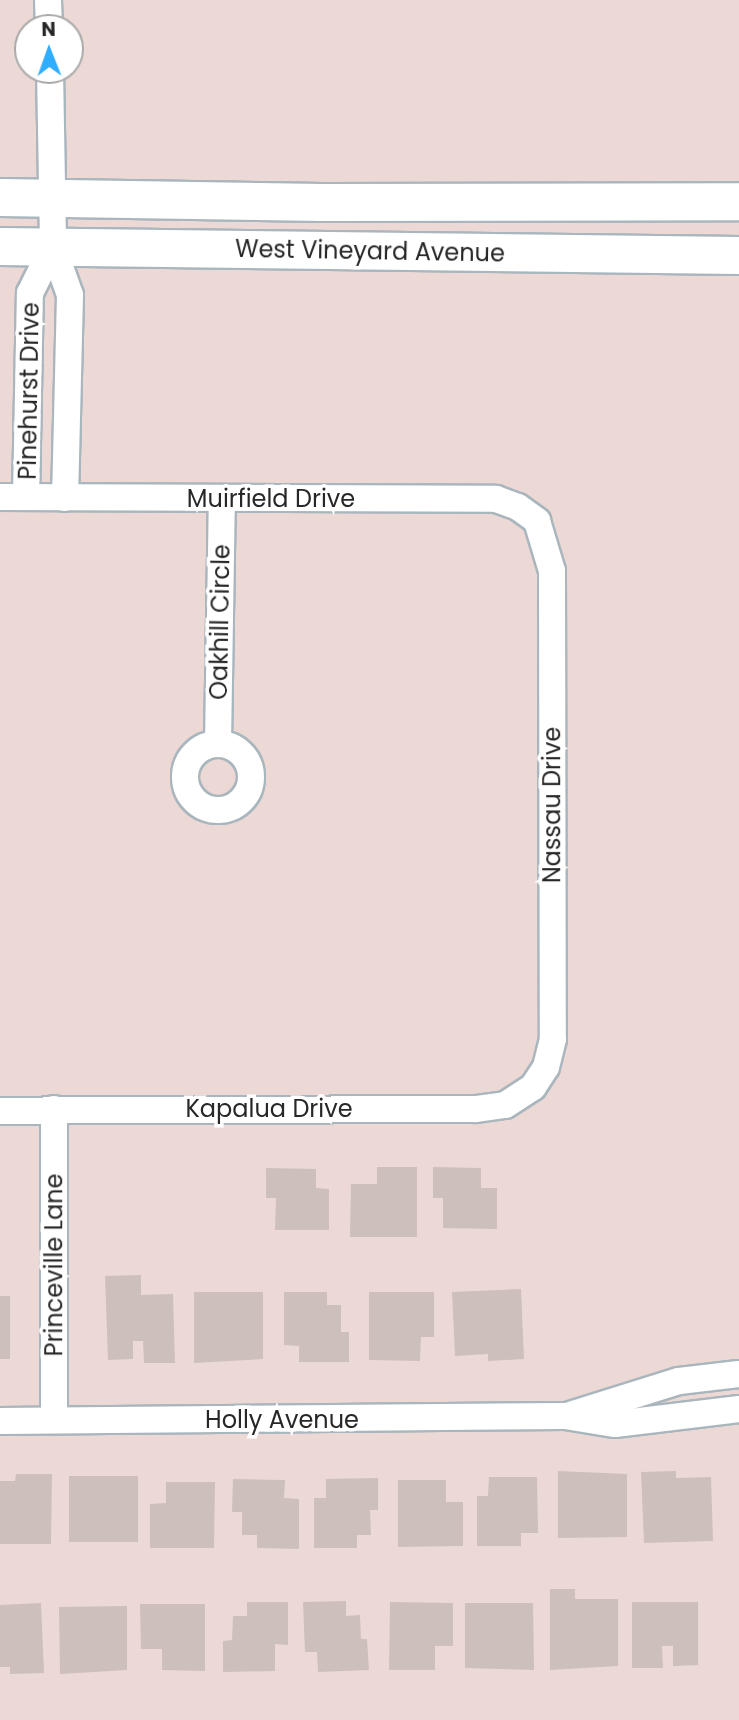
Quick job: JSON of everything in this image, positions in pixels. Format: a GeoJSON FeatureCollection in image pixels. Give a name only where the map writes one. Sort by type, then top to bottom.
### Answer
{"type":"FeatureCollection","features":[{"type":"Feature","properties":{"kind":"main road","name":"West Vineyard Avenue"},"geometry":{"type":"LineString","coordinates":[[0,197],[322,202],[739,201]]}},
{"type":"Feature","properties":{"kind":"main road","name":"West Vineyard Avenue"},"geometry":{"type":"LineString","coordinates":[[0,246],[739,255]]}},
{"type":"Feature","properties":{"kind":"street","name":"Pinehurst Drive"},"geometry":{"type":"LineString","coordinates":[[50,84],[53,247],[70,295],[65,498]]}},
{"type":"Feature","properties":{"kind":"street","name":"Pinehurst Drive"},"geometry":{"type":"LineString","coordinates":[[13,497],[30,293],[53,247]]}},
{"type":"Feature","properties":{"kind":"street","name":"Muirfield Drive"},"geometry":{"type":"LineString","coordinates":[[13,497],[222,500],[496,499],[518,507],[537,521]]}},
{"type":"Feature","properties":{"kind":"street","name":"Oakhill Circle"},"geometry":{"type":"LineString","coordinates":[[218,744],[222,500]]}},
{"type":"Feature","properties":{"kind":"street","name":"Nassau Drive"},"geometry":{"type":"LineString","coordinates":[[533,1087],[547,1067],[553,1039],[552,571],[537,521]]}},
{"type":"Feature","properties":{"kind":"street","name":"Kapalua Drive"},"geometry":{"type":"LineString","coordinates":[[0,1111],[475,1109],[505,1105],[533,1087]]}},
{"type":"Feature","properties":{"kind":"street","name":"Princeville Lane"},"geometry":{"type":"LineString","coordinates":[[54,1110],[54,1420]]}},
{"type":"Feature","properties":{"kind":"street","name":"Holly Avenue"},"geometry":{"type":"LineString","coordinates":[[565,1416],[679,1381],[739,1374]]}},
{"type":"Feature","properties":{"kind":"street","name":"Holly Avenue"},"geometry":{"type":"LineString","coordinates":[[0,1421],[565,1416],[615,1424],[739,1409]]}},
{"type":"Feature","properties":{"kind":"building"},"geometry":{"type":"Polygon","coordinates":[[[377,1167],[417,1167],[417,1237],[350,1237],[351,1184],[377,1184],[377,1167]]]}},
{"type":"Feature","properties":{"kind":"building"},"geometry":{"type":"Polygon","coordinates":[[[433,1167],[481,1168],[481,1188],[497,1188],[497,1229],[443,1228],[443,1198],[433,1198],[433,1167]]]}},
{"type":"Feature","properties":{"kind":"building"},"geometry":{"type":"Polygon","coordinates":[[[266,1168],[316,1169],[316,1188],[329,1189],[329,1230],[275,1230],[276,1198],[266,1198],[266,1168]]]}},
{"type":"Feature","properties":{"kind":"building"},"geometry":{"type":"Polygon","coordinates":[[[141,1275],[141,1295],[173,1294],[175,1363],[144,1363],[143,1341],[133,1341],[133,1359],[108,1360],[105,1276],[141,1275]]]}},
{"type":"Feature","properties":{"kind":"building"},"geometry":{"type":"Polygon","coordinates":[[[521,1289],[524,1359],[488,1361],[488,1354],[455,1356],[452,1292],[521,1289]]]}},
{"type":"Feature","properties":{"kind":"building"},"geometry":{"type":"Polygon","coordinates":[[[194,1292],[263,1292],[263,1359],[194,1363],[194,1292]]]}},
{"type":"Feature","properties":{"kind":"building"},"geometry":{"type":"Polygon","coordinates":[[[284,1292],[327,1292],[327,1305],[341,1305],[341,1332],[349,1332],[349,1362],[299,1362],[299,1346],[284,1345],[284,1292]]]}},
{"type":"Feature","properties":{"kind":"building"},"geometry":{"type":"Polygon","coordinates":[[[369,1292],[434,1292],[434,1337],[421,1337],[420,1361],[369,1360],[369,1292]]]}},
{"type":"Feature","properties":{"kind":"building"},"geometry":{"type":"Polygon","coordinates":[[[0,1296],[10,1296],[10,1359],[0,1359],[0,1296]]]}},
{"type":"Feature","properties":{"kind":"building"},"geometry":{"type":"Polygon","coordinates":[[[558,1471],[627,1474],[627,1537],[558,1538],[558,1471]]]}},
{"type":"Feature","properties":{"kind":"building"},"geometry":{"type":"Polygon","coordinates":[[[676,1471],[676,1478],[711,1477],[713,1541],[644,1543],[641,1472],[676,1471]]]}},
{"type":"Feature","properties":{"kind":"building"},"geometry":{"type":"Polygon","coordinates":[[[16,1474],[52,1474],[51,1544],[0,1544],[0,1481],[15,1481],[16,1474]]]}},
{"type":"Feature","properties":{"kind":"building"},"geometry":{"type":"Polygon","coordinates":[[[69,1476],[138,1476],[138,1542],[69,1542],[69,1476]]]}},
{"type":"Feature","properties":{"kind":"building"},"geometry":{"type":"Polygon","coordinates":[[[489,1477],[537,1477],[538,1533],[521,1533],[521,1546],[477,1546],[477,1496],[488,1496],[489,1477]]]}},
{"type":"Feature","properties":{"kind":"building"},"geometry":{"type":"Polygon","coordinates":[[[378,1478],[378,1510],[370,1510],[371,1535],[357,1535],[357,1548],[314,1548],[314,1498],[326,1498],[326,1479],[378,1478]]]}},
{"type":"Feature","properties":{"kind":"building"},"geometry":{"type":"Polygon","coordinates":[[[233,1479],[285,1480],[284,1498],[299,1499],[299,1549],[257,1548],[257,1535],[242,1535],[242,1512],[232,1512],[233,1479]]]}},
{"type":"Feature","properties":{"kind":"building"},"geometry":{"type":"Polygon","coordinates":[[[398,1480],[446,1480],[446,1502],[463,1502],[463,1546],[398,1547],[398,1480]]]}},
{"type":"Feature","properties":{"kind":"building"},"geometry":{"type":"Polygon","coordinates":[[[166,1482],[215,1482],[214,1548],[150,1548],[150,1504],[166,1503],[166,1482]]]}},
{"type":"Feature","properties":{"kind":"building"},"geometry":{"type":"Polygon","coordinates":[[[550,1589],[575,1589],[575,1599],[618,1599],[618,1666],[550,1670],[550,1589]]]}},
{"type":"Feature","properties":{"kind":"building"},"geometry":{"type":"Polygon","coordinates":[[[346,1601],[346,1616],[360,1615],[361,1639],[367,1639],[369,1670],[318,1672],[317,1652],[305,1652],[303,1602],[346,1601]]]}},
{"type":"Feature","properties":{"kind":"building"},"geometry":{"type":"Polygon","coordinates":[[[247,1602],[288,1602],[288,1645],[275,1644],[275,1671],[223,1672],[223,1641],[232,1640],[233,1616],[247,1616],[247,1602]]]}},
{"type":"Feature","properties":{"kind":"building"},"geometry":{"type":"Polygon","coordinates":[[[390,1602],[453,1603],[453,1646],[435,1646],[435,1670],[389,1670],[390,1602]]]}},
{"type":"Feature","properties":{"kind":"building"},"geometry":{"type":"Polygon","coordinates":[[[632,1602],[698,1602],[698,1665],[673,1666],[673,1646],[662,1646],[663,1668],[632,1668],[632,1602]]]}},
{"type":"Feature","properties":{"kind":"building"},"geometry":{"type":"Polygon","coordinates":[[[41,1603],[44,1673],[10,1674],[10,1667],[0,1667],[0,1605],[41,1603]]]}},
{"type":"Feature","properties":{"kind":"building"},"geometry":{"type":"Polygon","coordinates":[[[465,1603],[533,1603],[534,1670],[465,1668],[465,1603]]]}},
{"type":"Feature","properties":{"kind":"building"},"geometry":{"type":"Polygon","coordinates":[[[140,1604],[205,1604],[205,1671],[162,1670],[162,1649],[141,1649],[140,1604]]]}},
{"type":"Feature","properties":{"kind":"building"},"geometry":{"type":"Polygon","coordinates":[[[127,1606],[127,1670],[60,1674],[59,1607],[127,1606]]]}}]}
